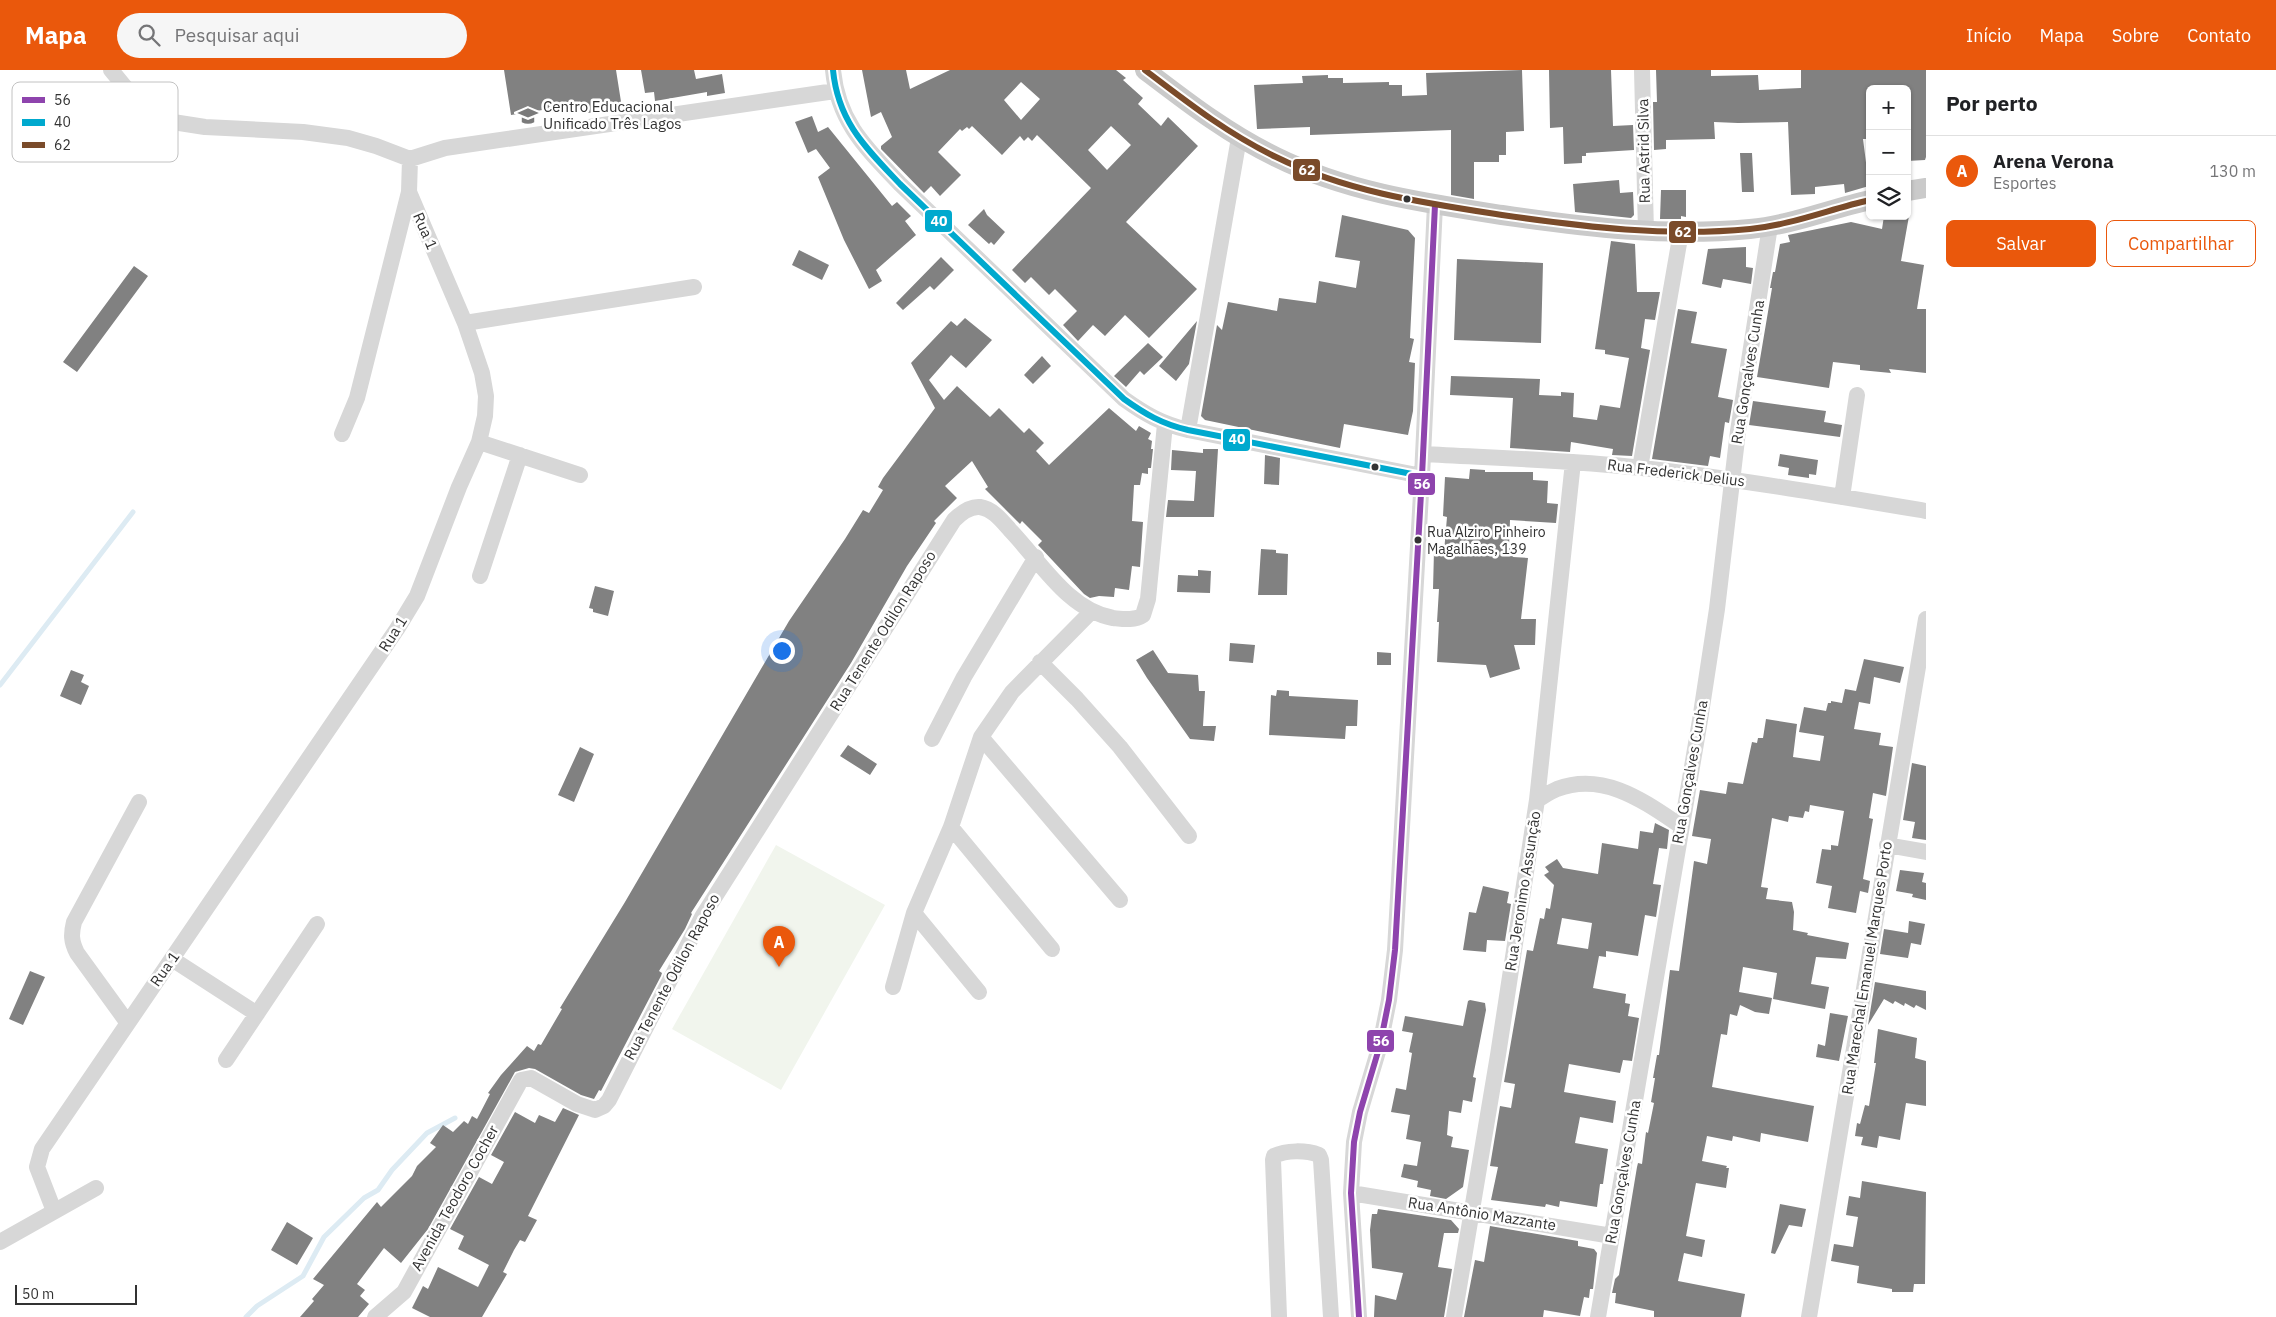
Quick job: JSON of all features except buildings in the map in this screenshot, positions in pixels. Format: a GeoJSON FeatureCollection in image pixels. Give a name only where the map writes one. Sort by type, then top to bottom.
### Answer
{"type":"FeatureCollection","features":[{"type":"Feature","properties":{"kind":"main road"},"geometry":{"type":"LineString","coordinates":[[1145,70],[1239,138],[1276,157],[1338,182],[1389,197],[1593,228],[1646,232],[1724,231],[1770,226],[1866,201]]}},
{"type":"Feature","properties":{"kind":"main road"},"geometry":{"type":"LineString","coordinates":[[1911,190],[1926,188]]}},
{"type":"Feature","properties":{"kind":"street"},"geometry":{"type":"LineString","coordinates":[[110,70],[120,82]]}},
{"type":"Feature","properties":{"kind":"street"},"geometry":{"type":"LineString","coordinates":[[833,70],[835,91],[849,125],[866,148],[900,184],[1124,399],[1165,424],[1188,430],[1422,476]]}},
{"type":"Feature","properties":{"kind":"street","name":"Rua Astrid Silva"},"geometry":{"type":"LineString","coordinates":[[1642,70],[1646,232]]}},
{"type":"Feature","properties":{"kind":"street"},"geometry":{"type":"LineString","coordinates":[[178,123],[205,127],[312,133],[348,138],[410,159],[445,148],[835,91]]}},
{"type":"Feature","properties":{"kind":"street"},"geometry":{"type":"LineString","coordinates":[[1188,430],[1239,138]]}},
{"type":"Feature","properties":{"kind":"street","name":"Rua 1"},"geometry":{"type":"LineString","coordinates":[[54,1210],[37,1167],[42,1148],[361,683],[417,596],[479,442],[486,416],[486,396],[482,373],[465,323],[408,192],[410,159]]}},
{"type":"Feature","properties":{"kind":"street"},"geometry":{"type":"LineString","coordinates":[[342,434],[359,390],[408,192]]}},
{"type":"Feature","properties":{"kind":"street"},"geometry":{"type":"LineString","coordinates":[[1359,1317],[1351,1193],[1354,1142],[1360,1112],[1380,1045],[1388,1009],[1395,950],[1422,476],[1435,205]]}},
{"type":"Feature","properties":{"kind":"street","name":"Rua Gonçalves Cunha"},"geometry":{"type":"LineString","coordinates":[[1598,1317],[1630,1138],[1717,609],[1732,479],[1770,226]]}},
{"type":"Feature","properties":{"kind":"street"},"geometry":{"type":"LineString","coordinates":[[1640,468],[1681,232]]}},
{"type":"Feature","properties":{"kind":"street"},"geometry":{"type":"LineString","coordinates":[[465,323],[694,287]]}},
{"type":"Feature","properties":{"kind":"street"},"geometry":{"type":"LineString","coordinates":[[1842,497],[1857,395]]}},
{"type":"Feature","properties":{"kind":"street","name":"Rua Tenente Odilon Raposo"},"geometry":{"type":"LineString","coordinates":[[531,1078],[577,1104],[595,1110],[604,1106],[614,1090],[683,951],[719,888],[954,520],[968,509],[976,507],[989,510],[1036,557],[1060,586],[1092,611],[1105,616],[1132,619],[1143,615],[1146,608],[1165,424]]}},
{"type":"Feature","properties":{"kind":"street"},"geometry":{"type":"LineString","coordinates":[[479,442],[580,475]]}},
{"type":"Feature","properties":{"kind":"street","name":"Rua Frederick Delius"},"geometry":{"type":"LineString","coordinates":[[1423,454],[1573,462],[1640,468],[1732,479],[1926,511]]}},
{"type":"Feature","properties":{"kind":"street"},"geometry":{"type":"LineString","coordinates":[[480,576],[520,455]]}},
{"type":"Feature","properties":{"kind":"street","name":"Rua Jeronimo Assunção"},"geometry":{"type":"LineString","coordinates":[[1454,1317],[1498,1055],[1537,800],[1573,462]]}},
{"type":"Feature","properties":{"kind":"street"},"geometry":{"type":"LineString","coordinates":[[932,739],[981,647],[1036,557]]}},
{"type":"Feature","properties":{"kind":"street"},"geometry":{"type":"LineString","coordinates":[[893,988],[914,913],[951,827],[981,736],[1012,692],[1092,611]]}},
{"type":"Feature","properties":{"kind":"street","name":"Rua Marechal Emanuel Marques Porto"},"geometry":{"type":"LineString","coordinates":[[1809,1317],[1926,619]]}},
{"type":"Feature","properties":{"kind":"street"},"geometry":{"type":"LineString","coordinates":[[1040,662],[1120,746],[1189,836]]}},
{"type":"Feature","properties":{"kind":"street"},"geometry":{"type":"LineString","coordinates":[[981,736],[1120,900]]}},
{"type":"Feature","properties":{"kind":"street"},"geometry":{"type":"LineString","coordinates":[[1537,800],[1558,788],[1575,785],[1593,784],[1611,787],[1630,793],[1681,826]]}},
{"type":"Feature","properties":{"kind":"street"},"geometry":{"type":"LineString","coordinates":[[128,1022],[77,953],[72,944],[71,935],[74,922],[139,802]]}},
{"type":"Feature","properties":{"kind":"street"},"geometry":{"type":"LineString","coordinates":[[951,827],[1052,949]]}},
{"type":"Feature","properties":{"kind":"street"},"geometry":{"type":"LineString","coordinates":[[1887,845],[1926,852]]}},
{"type":"Feature","properties":{"kind":"street"},"geometry":{"type":"LineString","coordinates":[[914,913],[979,992]]}},
{"type":"Feature","properties":{"kind":"street"},"geometry":{"type":"LineString","coordinates":[[226,1060],[317,924]]}},
{"type":"Feature","properties":{"kind":"street"},"geometry":{"type":"LineString","coordinates":[[172,959],[257,1014]]}},
{"type":"Feature","properties":{"kind":"street","name":"Avenida Teodoro Cocher"},"geometry":{"type":"LineString","coordinates":[[375,1317],[404,1292],[516,1087],[526,1078],[531,1078]]}},
{"type":"Feature","properties":{"kind":"street"},"geometry":{"type":"LineString","coordinates":[[1279,1316],[1273,1160],[1274,1156],[1282,1152],[1312,1153],[1318,1155],[1321,1160],[1330,1317]]}},
{"type":"Feature","properties":{"kind":"street"},"geometry":{"type":"LineString","coordinates":[[0,1242],[96,1188]]}},
{"type":"Feature","properties":{"kind":"street","name":"Rua Antônio Mazzante"},"geometry":{"type":"LineString","coordinates":[[1351,1193],[1471,1211],[1612,1236]]}},
{"type":"Feature","properties":{"kind":"street"},"geometry":{"type":"LineString","coordinates":[[393,1317],[404,1292]]}},
{"type":"Feature","properties":{"kind":"shaded area"},"geometry":{"type":"Polygon","coordinates":[[[776,845],[885,905],[781,1090],[672,1029],[776,845]]]}},
{"type":"Feature","properties":{"kind":"waterway"},"geometry":{"type":"LineString","coordinates":[[0,685],[133,512]]}},
{"type":"Feature","properties":{"kind":"waterway"},"geometry":{"type":"LineString","coordinates":[[246,1317],[257,1306],[303,1276],[324,1237],[364,1198],[378,1190],[392,1170],[427,1133],[455,1118]]}},
{"type":"Feature","properties":{"kind":"transit line","name":"40"},"geometry":{"type":"LineString","coordinates":[[833,70],[841,105],[847,119],[865,146],[900,184],[1124,399],[1162,422],[1179,428],[1422,476]]}},
{"type":"Feature","properties":{"kind":"transit line","name":"62"},"geometry":{"type":"LineString","coordinates":[[1145,70],[1192,106],[1225,128],[1276,157],[1303,169],[1358,188],[1415,201],[1595,227],[1687,232],[1765,227],[1866,201]]}},
{"type":"Feature","properties":{"kind":"transit line","name":"56"},"geometry":{"type":"LineString","coordinates":[[1359,1317],[1351,1193],[1354,1142],[1360,1112],[1380,1045],[1389,1000],[1395,950],[1422,476],[1435,205]]}},
{"type":"Feature","properties":{"kind":"place","name":"Centro Educacional Unificado Três Lagos"},"geometry":{"type":"Point","coordinates":[528,116]}},
{"type":"Feature","properties":{"kind":"place","name":"Rua Alziro Pinheiro Magalhães, 139"},"geometry":{"type":"Point","coordinates":[1418,540]}},
{"type":"Feature","properties":{"kind":"place","name":"Arena Verona"},"geometry":{"type":"Point","coordinates":[779,967]}}]}
